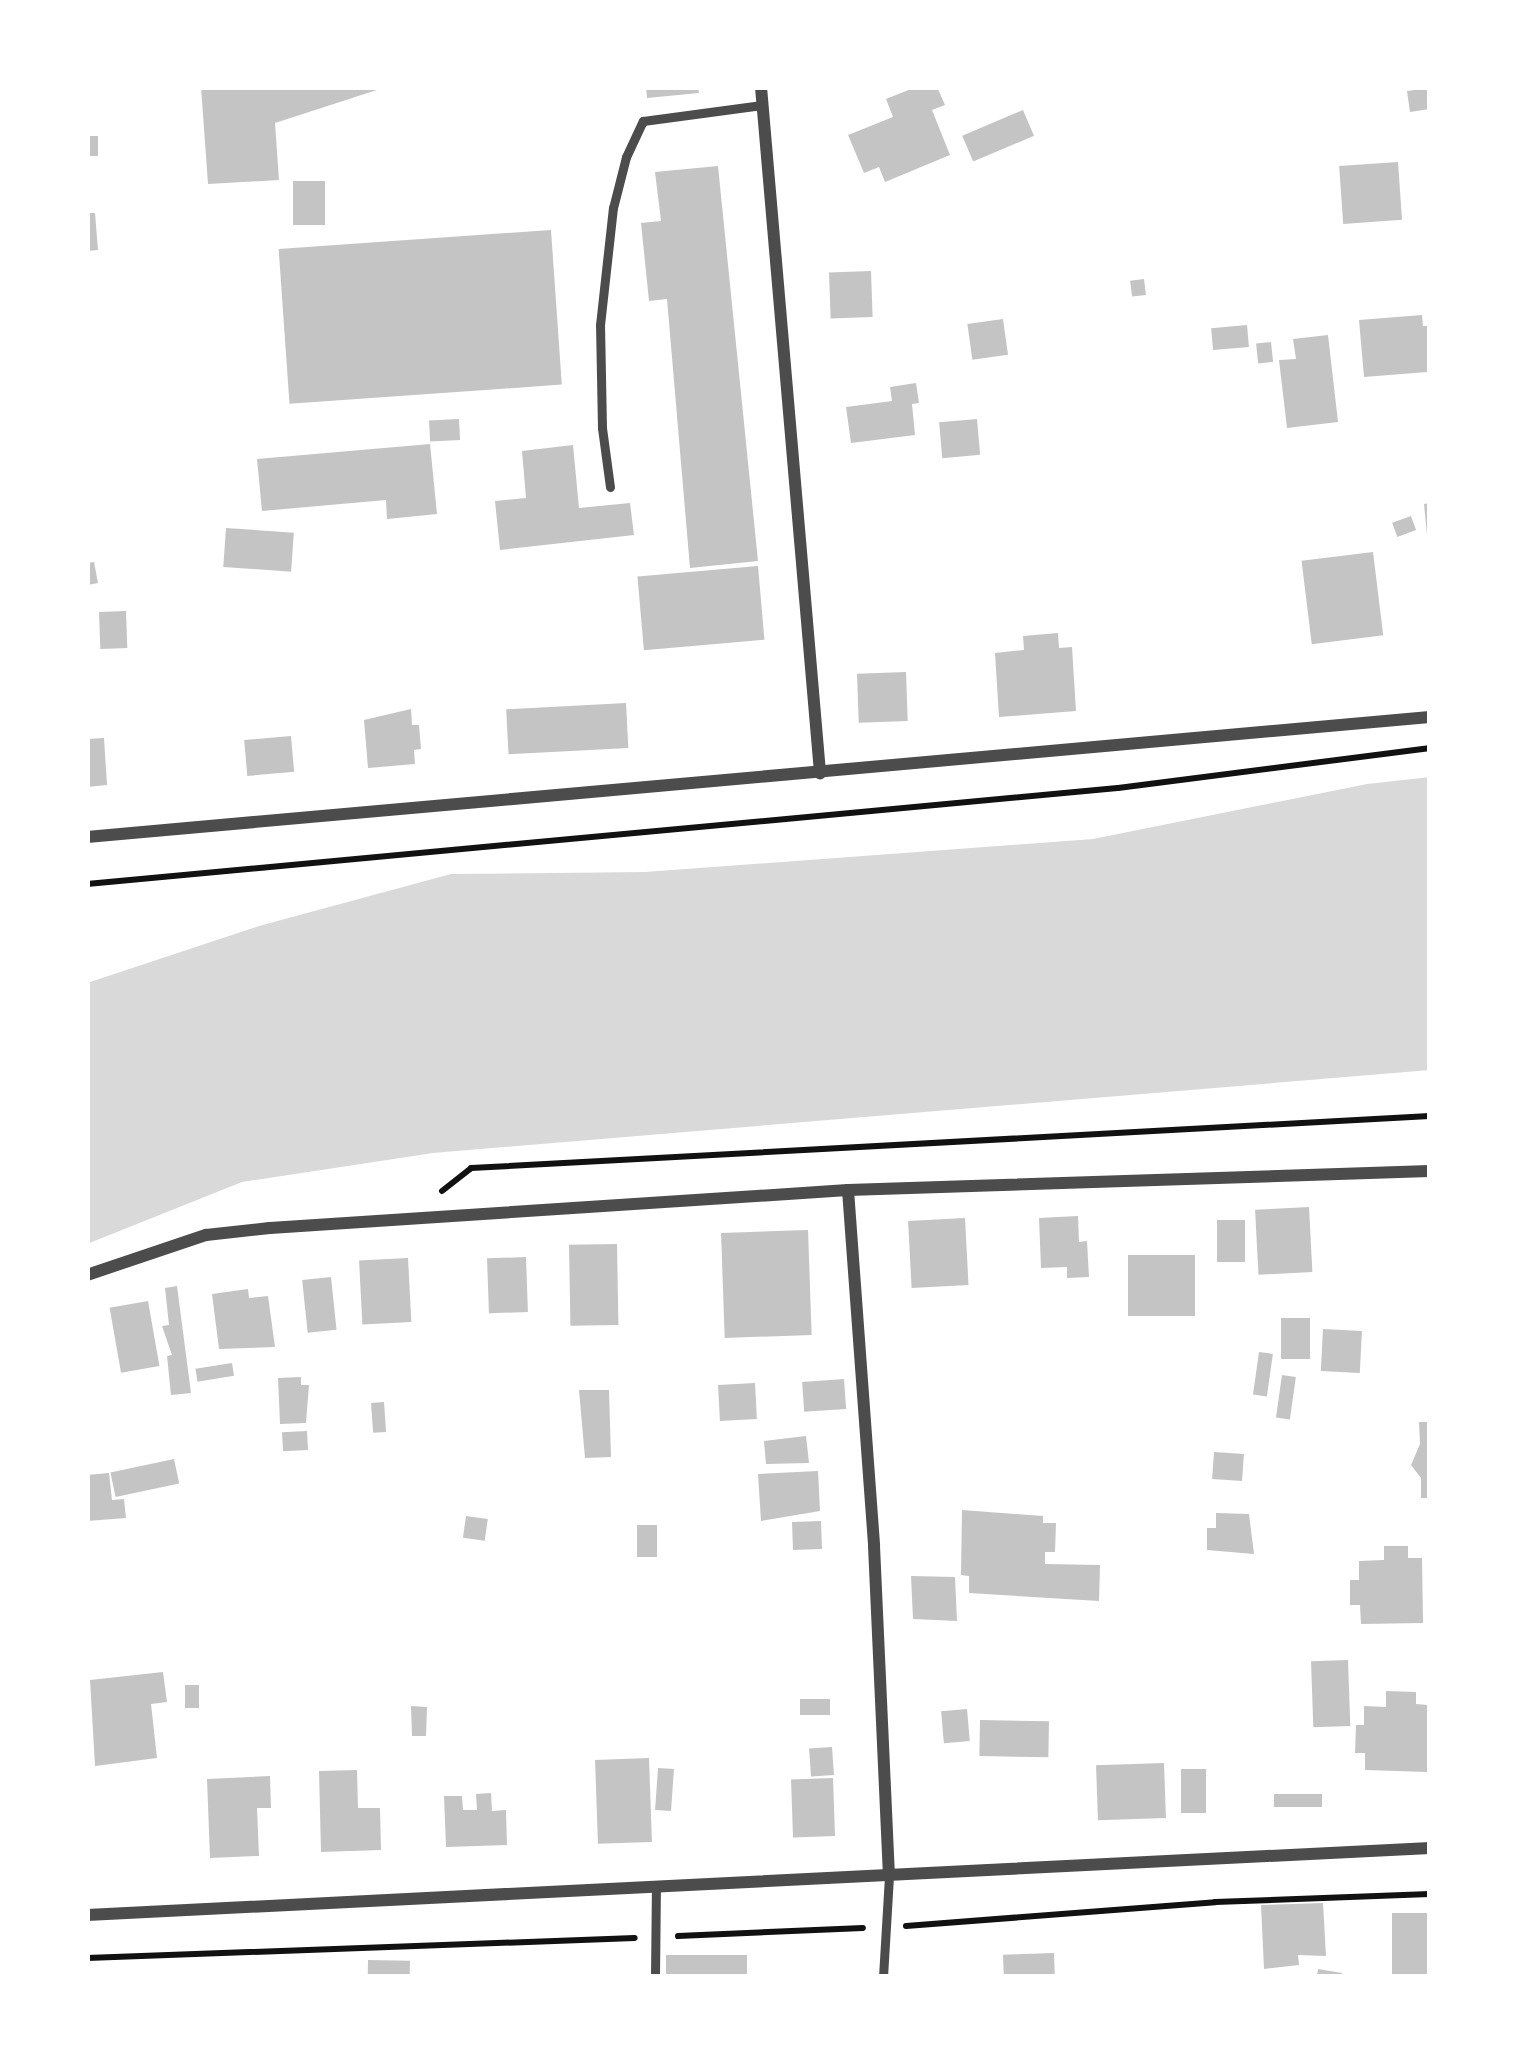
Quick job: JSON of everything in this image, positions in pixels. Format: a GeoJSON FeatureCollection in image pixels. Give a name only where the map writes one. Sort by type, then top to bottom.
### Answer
{"type":"FeatureCollection","features":[{"type":"Feature","properties":{"kind":"street"},"geometry":{"type":"LineString","coordinates":[[761,87],[820,773]]}},
{"type":"Feature","properties":{"kind":"street"},"geometry":{"type":"LineString","coordinates":[[87,837],[1430,717]]}},
{"type":"Feature","properties":{"kind":"street"},"geometry":{"type":"LineString","coordinates":[[87,1275],[206,1235],[848,1190],[1430,1171]]}},
{"type":"Feature","properties":{"kind":"street"},"geometry":{"type":"LineString","coordinates":[[848,1190],[874,1546],[889,1876]]}},
{"type":"Feature","properties":{"kind":"street"},"geometry":{"type":"LineString","coordinates":[[87,1915],[1430,1848]]}},
{"type":"Feature","properties":{"kind":"lane"},"geometry":{"type":"LineString","coordinates":[[610,487],[602,428],[601,326],[614,208],[626,157],[643,121],[762,105]]}},
{"type":"Feature","properties":{"kind":"lane"},"geometry":{"type":"LineString","coordinates":[[883,1977],[889,1876]]}},
{"type":"Feature","properties":{"kind":"lane"},"geometry":{"type":"LineString","coordinates":[[655,1977],[656,1888]]}},
{"type":"Feature","properties":{"kind":"path"},"geometry":{"type":"LineString","coordinates":[[87,884],[1118,788],[1430,748]]}},
{"type":"Feature","properties":{"kind":"path"},"geometry":{"type":"LineString","coordinates":[[425,1192],[448,1190],[471,1168],[1430,1116]]}},
{"type":"Feature","properties":{"kind":"path"},"geometry":{"type":"LineString","coordinates":[[87,1958],[1007,1922],[1215,1901],[1430,1894]]}},
{"type":"Feature","properties":{"kind":"shaded area"},"geometry":{"type":"Polygon","coordinates":[[[1430,777],[1430,1070],[433,1153],[242,1182],[87,1244],[87,983],[259,926],[451,874],[645,872],[1093,839],[1367,784],[1430,777]]]}},
{"type":"Feature","properties":{"kind":"building"},"geometry":{"type":"Polygon","coordinates":[[[201,87],[383,88],[275,123],[279,180],[208,184],[201,87]]]}},
{"type":"Feature","properties":{"kind":"building"},"geometry":{"type":"Polygon","coordinates":[[[646,87],[698,87],[699,93],[647,98],[646,87]]]}},
{"type":"Feature","properties":{"kind":"building"},"geometry":{"type":"Polygon","coordinates":[[[916,87],[937,87],[945,105],[932,110],[950,155],[885,182],[879,167],[864,173],[848,135],[893,117],[886,99],[916,87]]]}},
{"type":"Feature","properties":{"kind":"building"},"geometry":{"type":"Polygon","coordinates":[[[1430,88],[1430,109],[1410,112],[1407,91],[1430,88]]]}},
{"type":"Feature","properties":{"kind":"building"},"geometry":{"type":"Polygon","coordinates":[[[1023,110],[1034,136],[973,162],[962,136],[1023,110]]]}},
{"type":"Feature","properties":{"kind":"building"},"geometry":{"type":"Polygon","coordinates":[[[87,136],[98,136],[98,156],[87,156],[87,136]]]}},
{"type":"Feature","properties":{"kind":"building"},"geometry":{"type":"Polygon","coordinates":[[[1398,162],[1402,220],[1343,224],[1339,166],[1398,162]]]}},
{"type":"Feature","properties":{"kind":"building"},"geometry":{"type":"Polygon","coordinates":[[[718,166],[758,561],[690,568],[667,299],[649,301],[641,223],[661,221],[655,172],[718,166]]]}},
{"type":"Feature","properties":{"kind":"building"},"geometry":{"type":"Polygon","coordinates":[[[293,181],[325,181],[325,225],[293,225],[293,181]]]}},
{"type":"Feature","properties":{"kind":"building"},"geometry":{"type":"Polygon","coordinates":[[[87,213],[95,213],[98,250],[87,251],[87,213]]]}},
{"type":"Feature","properties":{"kind":"building"},"geometry":{"type":"Polygon","coordinates":[[[551,230],[562,385],[289,404],[279,249],[551,230]]]}},
{"type":"Feature","properties":{"kind":"building"},"geometry":{"type":"Polygon","coordinates":[[[871,271],[873,317],[831,318],[829,272],[871,271]]]}},
{"type":"Feature","properties":{"kind":"building"},"geometry":{"type":"Polygon","coordinates":[[[1144,279],[1146,295],[1132,297],[1130,281],[1144,279]]]}},
{"type":"Feature","properties":{"kind":"building"},"geometry":{"type":"Polygon","coordinates":[[[1422,315],[1423,326],[1430,326],[1427,372],[1364,377],[1359,320],[1422,315]]]}},
{"type":"Feature","properties":{"kind":"building"},"geometry":{"type":"Polygon","coordinates":[[[1003,319],[1008,355],[972,360],[967,324],[1003,319]]]}},
{"type":"Feature","properties":{"kind":"building"},"geometry":{"type":"Polygon","coordinates":[[[1247,325],[1249,347],[1213,350],[1211,328],[1247,325]]]}},
{"type":"Feature","properties":{"kind":"building"},"geometry":{"type":"Polygon","coordinates":[[[1328,335],[1338,422],[1287,428],[1279,360],[1296,359],[1293,339],[1328,335]]]}},
{"type":"Feature","properties":{"kind":"building"},"geometry":{"type":"Polygon","coordinates":[[[1271,342],[1273,362],[1258,363],[1256,344],[1271,342]]]}},
{"type":"Feature","properties":{"kind":"building"},"geometry":{"type":"Polygon","coordinates":[[[916,383],[915,435],[851,443],[846,407],[892,401],[890,387],[916,383]]]}},
{"type":"Feature","properties":{"kind":"building"},"geometry":{"type":"Polygon","coordinates":[[[459,419],[460,440],[430,442],[429,421],[459,419]]]}},
{"type":"Feature","properties":{"kind":"building"},"geometry":{"type":"Polygon","coordinates":[[[977,419],[980,455],[942,458],[939,422],[977,419]]]}},
{"type":"Feature","properties":{"kind":"building"},"geometry":{"type":"Polygon","coordinates":[[[430,444],[437,514],[387,519],[386,500],[262,511],[257,459],[430,444]]]}},
{"type":"Feature","properties":{"kind":"building"},"geometry":{"type":"Polygon","coordinates":[[[573,445],[579,508],[630,503],[634,535],[500,550],[495,501],[526,498],[522,451],[573,445]]]}},
{"type":"Feature","properties":{"kind":"building"},"geometry":{"type":"Polygon","coordinates":[[[1430,503],[1430,535],[1427,535],[1424,504],[1430,503]]]}},
{"type":"Feature","properties":{"kind":"building"},"geometry":{"type":"Polygon","coordinates":[[[1411,516],[1416,530],[1397,537],[1392,523],[1411,516]]]}},
{"type":"Feature","properties":{"kind":"building"},"geometry":{"type":"Polygon","coordinates":[[[226,528],[294,533],[291,572],[223,567],[226,528]]]}},
{"type":"Feature","properties":{"kind":"building"},"geometry":{"type":"Polygon","coordinates":[[[1373,552],[1383,635],[1312,644],[1302,561],[1373,552]]]}},
{"type":"Feature","properties":{"kind":"building"},"geometry":{"type":"Polygon","coordinates":[[[94,562],[98,583],[87,585],[87,563],[94,562]]]}},
{"type":"Feature","properties":{"kind":"building"},"geometry":{"type":"Polygon","coordinates":[[[758,566],[764,640],[644,650],[637,577],[758,566]]]}},
{"type":"Feature","properties":{"kind":"building"},"geometry":{"type":"Polygon","coordinates":[[[126,611],[127,648],[100,649],[99,612],[126,611]]]}},
{"type":"Feature","properties":{"kind":"building"},"geometry":{"type":"Polygon","coordinates":[[[1058,633],[1059,648],[1072,647],[1076,711],[999,717],[995,653],[1024,650],[1023,636],[1058,633]]]}},
{"type":"Feature","properties":{"kind":"building"},"geometry":{"type":"Polygon","coordinates":[[[906,672],[908,721],[859,723],[857,674],[906,672]]]}},
{"type":"Feature","properties":{"kind":"building"},"geometry":{"type":"Polygon","coordinates":[[[626,703],[628,748],[509,754],[506,709],[626,703]]]}},
{"type":"Feature","properties":{"kind":"building"},"geometry":{"type":"Polygon","coordinates":[[[411,709],[412,725],[419,725],[421,749],[414,750],[415,764],[368,768],[364,720],[411,709]]]}},
{"type":"Feature","properties":{"kind":"building"},"geometry":{"type":"Polygon","coordinates":[[[291,736],[294,772],[247,776],[244,740],[291,736]]]}},
{"type":"Feature","properties":{"kind":"building"},"geometry":{"type":"Polygon","coordinates":[[[104,738],[107,785],[87,787],[87,739],[104,738]]]}},
{"type":"Feature","properties":{"kind":"building"},"geometry":{"type":"Polygon","coordinates":[[[1309,1207],[1312,1272],[1258,1275],[1255,1210],[1309,1207]]]}},
{"type":"Feature","properties":{"kind":"building"},"geometry":{"type":"Polygon","coordinates":[[[1078,1216],[1079,1242],[1087,1241],[1089,1277],[1067,1278],[1067,1267],[1041,1268],[1039,1218],[1078,1216]]]}},
{"type":"Feature","properties":{"kind":"building"},"geometry":{"type":"Polygon","coordinates":[[[965,1218],[969,1285],[912,1288],[908,1221],[965,1218]]]}},
{"type":"Feature","properties":{"kind":"building"},"geometry":{"type":"Polygon","coordinates":[[[1217,1220],[1245,1220],[1245,1262],[1217,1262],[1217,1220]]]}},
{"type":"Feature","properties":{"kind":"building"},"geometry":{"type":"Polygon","coordinates":[[[808,1230],[812,1335],[725,1338],[721,1233],[808,1230]]]}},
{"type":"Feature","properties":{"kind":"building"},"geometry":{"type":"Polygon","coordinates":[[[617,1244],[618,1325],[570,1326],[569,1245],[617,1244]]]}},
{"type":"Feature","properties":{"kind":"building"},"geometry":{"type":"Polygon","coordinates":[[[1128,1255],[1195,1255],[1195,1316],[1128,1316],[1128,1255]]]}},
{"type":"Feature","properties":{"kind":"building"},"geometry":{"type":"Polygon","coordinates":[[[526,1257],[528,1312],[489,1313],[487,1258],[526,1257]]]}},
{"type":"Feature","properties":{"kind":"building"},"geometry":{"type":"Polygon","coordinates":[[[408,1258],[411,1322],[362,1324],[359,1261],[408,1258]]]}},
{"type":"Feature","properties":{"kind":"building"},"geometry":{"type":"Polygon","coordinates":[[[331,1277],[337,1330],[308,1333],[302,1280],[331,1277]]]}},
{"type":"Feature","properties":{"kind":"building"},"geometry":{"type":"Polygon","coordinates":[[[177,1286],[191,1393],[171,1395],[167,1356],[172,1355],[162,1326],[169,1325],[165,1288],[177,1286]]]}},
{"type":"Feature","properties":{"kind":"building"},"geometry":{"type":"Polygon","coordinates":[[[248,1289],[249,1298],[268,1296],[275,1347],[219,1349],[212,1294],[248,1289]]]}},
{"type":"Feature","properties":{"kind":"building"},"geometry":{"type":"Polygon","coordinates":[[[148,1301],[159,1366],[121,1373],[110,1308],[148,1301]]]}},
{"type":"Feature","properties":{"kind":"building"},"geometry":{"type":"Polygon","coordinates":[[[1281,1318],[1310,1318],[1310,1359],[1281,1359],[1281,1318]]]}},
{"type":"Feature","properties":{"kind":"building"},"geometry":{"type":"Polygon","coordinates":[[[1323,1329],[1362,1331],[1360,1373],[1321,1371],[1323,1329]]]}},
{"type":"Feature","properties":{"kind":"building"},"geometry":{"type":"Polygon","coordinates":[[[1259,1352],[1273,1354],[1267,1397],[1253,1395],[1259,1352]]]}},
{"type":"Feature","properties":{"kind":"building"},"geometry":{"type":"Polygon","coordinates":[[[232,1363],[234,1376],[197,1382],[195,1369],[232,1363]]]}},
{"type":"Feature","properties":{"kind":"building"},"geometry":{"type":"Polygon","coordinates":[[[1282,1375],[1296,1377],[1290,1420],[1276,1418],[1282,1375]]]}},
{"type":"Feature","properties":{"kind":"building"},"geometry":{"type":"Polygon","coordinates":[[[301,1377],[301,1385],[309,1385],[306,1423],[280,1424],[278,1378],[301,1377]]]}},
{"type":"Feature","properties":{"kind":"building"},"geometry":{"type":"Polygon","coordinates":[[[844,1379],[846,1409],[804,1412],[802,1382],[844,1379]]]}},
{"type":"Feature","properties":{"kind":"building"},"geometry":{"type":"Polygon","coordinates":[[[755,1383],[757,1419],[720,1421],[718,1385],[755,1383]]]}},
{"type":"Feature","properties":{"kind":"building"},"geometry":{"type":"Polygon","coordinates":[[[579,1390],[609,1390],[611,1457],[585,1458],[579,1390]]]}},
{"type":"Feature","properties":{"kind":"building"},"geometry":{"type":"Polygon","coordinates":[[[384,1402],[386,1432],[373,1433],[371,1403],[384,1402]]]}},
{"type":"Feature","properties":{"kind":"building"},"geometry":{"type":"Polygon","coordinates":[[[1419,1422],[1430,1422],[1430,1498],[1421,1498],[1421,1478],[1411,1465],[1420,1444],[1419,1422]]]}},
{"type":"Feature","properties":{"kind":"building"},"geometry":{"type":"Polygon","coordinates":[[[307,1431],[308,1450],[283,1451],[282,1432],[307,1431]]]}},
{"type":"Feature","properties":{"kind":"building"},"geometry":{"type":"Polygon","coordinates":[[[806,1436],[809,1463],[766,1464],[764,1441],[806,1436]]]}},
{"type":"Feature","properties":{"kind":"building"},"geometry":{"type":"Polygon","coordinates":[[[1214,1452],[1244,1454],[1242,1481],[1212,1479],[1214,1452]]]}},
{"type":"Feature","properties":{"kind":"building"},"geometry":{"type":"Polygon","coordinates":[[[174,1459],[179,1483],[116,1497],[110,1473],[174,1459]]]}},
{"type":"Feature","properties":{"kind":"building"},"geometry":{"type":"Polygon","coordinates":[[[818,1471],[820,1511],[761,1521],[758,1474],[818,1471]]]}},
{"type":"Feature","properties":{"kind":"building"},"geometry":{"type":"Polygon","coordinates":[[[109,1473],[112,1500],[124,1499],[126,1518],[87,1521],[87,1475],[109,1473]]]}},
{"type":"Feature","properties":{"kind":"building"},"geometry":{"type":"Polygon","coordinates":[[[962,1510],[1043,1516],[1043,1523],[1056,1523],[1055,1552],[1045,1552],[1045,1564],[1100,1565],[1099,1601],[969,1593],[969,1576],[961,1575],[962,1510]]]}},
{"type":"Feature","properties":{"kind":"building"},"geometry":{"type":"Polygon","coordinates":[[[1216,1513],[1249,1514],[1254,1554],[1207,1550],[1207,1528],[1216,1528],[1216,1513]]]}},
{"type":"Feature","properties":{"kind":"building"},"geometry":{"type":"Polygon","coordinates":[[[466,1516],[488,1519],[485,1541],[463,1538],[466,1516]]]}},
{"type":"Feature","properties":{"kind":"building"},"geometry":{"type":"Polygon","coordinates":[[[821,1521],[822,1549],[793,1550],[792,1522],[821,1521]]]}},
{"type":"Feature","properties":{"kind":"building"},"geometry":{"type":"Polygon","coordinates":[[[637,1525],[657,1525],[657,1557],[637,1557],[637,1525]]]}},
{"type":"Feature","properties":{"kind":"building"},"geometry":{"type":"Polygon","coordinates":[[[1384,1546],[1408,1546],[1408,1558],[1422,1558],[1423,1623],[1361,1624],[1360,1605],[1350,1605],[1350,1580],[1359,1580],[1359,1561],[1384,1560],[1384,1546]]]}},
{"type":"Feature","properties":{"kind":"building"},"geometry":{"type":"Polygon","coordinates":[[[911,1576],[955,1577],[957,1621],[913,1619],[911,1576]]]}},
{"type":"Feature","properties":{"kind":"building"},"geometry":{"type":"Polygon","coordinates":[[[1348,1660],[1350,1726],[1313,1727],[1311,1661],[1348,1660]]]}},
{"type":"Feature","properties":{"kind":"building"},"geometry":{"type":"Polygon","coordinates":[[[163,1672],[167,1702],[151,1704],[157,1758],[95,1766],[90,1680],[163,1672]]]}},
{"type":"Feature","properties":{"kind":"building"},"geometry":{"type":"Polygon","coordinates":[[[185,1685],[199,1685],[199,1708],[185,1708],[185,1685]]]}},
{"type":"Feature","properties":{"kind":"building"},"geometry":{"type":"Polygon","coordinates":[[[1386,1691],[1416,1692],[1416,1704],[1428,1705],[1427,1772],[1365,1770],[1365,1753],[1355,1753],[1356,1725],[1364,1725],[1364,1706],[1386,1707],[1386,1691]]]}},
{"type":"Feature","properties":{"kind":"building"},"geometry":{"type":"Polygon","coordinates":[[[800,1699],[830,1699],[830,1715],[800,1715],[800,1699]]]}},
{"type":"Feature","properties":{"kind":"building"},"geometry":{"type":"Polygon","coordinates":[[[411,1706],[427,1707],[426,1736],[412,1736],[411,1706]]]}},
{"type":"Feature","properties":{"kind":"building"},"geometry":{"type":"Polygon","coordinates":[[[967,1709],[970,1741],[944,1743],[941,1711],[967,1709]]]}},
{"type":"Feature","properties":{"kind":"building"},"geometry":{"type":"Polygon","coordinates":[[[980,1720],[1049,1721],[1048,1757],[979,1756],[980,1720]]]}},
{"type":"Feature","properties":{"kind":"building"},"geometry":{"type":"Polygon","coordinates":[[[832,1747],[834,1775],[811,1777],[809,1749],[832,1747]]]}},
{"type":"Feature","properties":{"kind":"building"},"geometry":{"type":"Polygon","coordinates":[[[649,1758],[652,1842],[598,1844],[595,1760],[649,1758]]]}},
{"type":"Feature","properties":{"kind":"building"},"geometry":{"type":"Polygon","coordinates":[[[1164,1763],[1166,1818],[1098,1820],[1096,1765],[1164,1763]]]}},
{"type":"Feature","properties":{"kind":"building"},"geometry":{"type":"Polygon","coordinates":[[[658,1768],[674,1769],[671,1811],[655,1810],[658,1768]]]}},
{"type":"Feature","properties":{"kind":"building"},"geometry":{"type":"Polygon","coordinates":[[[1181,1769],[1206,1769],[1206,1813],[1181,1813],[1181,1769]]]}},
{"type":"Feature","properties":{"kind":"building"},"geometry":{"type":"Polygon","coordinates":[[[357,1770],[358,1808],[380,1808],[381,1850],[321,1852],[319,1771],[357,1770]]]}},
{"type":"Feature","properties":{"kind":"building"},"geometry":{"type":"Polygon","coordinates":[[[270,1776],[271,1808],[257,1808],[259,1856],[210,1858],[207,1779],[270,1776]]]}},
{"type":"Feature","properties":{"kind":"building"},"geometry":{"type":"Polygon","coordinates":[[[833,1778],[835,1836],[793,1837],[791,1779],[833,1778]]]}},
{"type":"Feature","properties":{"kind":"building"},"geometry":{"type":"Polygon","coordinates":[[[491,1793],[492,1811],[506,1810],[507,1845],[446,1847],[444,1796],[462,1796],[463,1810],[477,1810],[476,1794],[491,1793]]]}},
{"type":"Feature","properties":{"kind":"building"},"geometry":{"type":"Polygon","coordinates":[[[1274,1794],[1322,1794],[1322,1807],[1274,1807],[1274,1794]]]}},
{"type":"Feature","properties":{"kind":"building"},"geometry":{"type":"Polygon","coordinates":[[[1323,1903],[1326,1956],[1298,1955],[1299,1965],[1264,1969],[1261,1905],[1323,1903]]]}},
{"type":"Feature","properties":{"kind":"building"},"geometry":{"type":"Polygon","coordinates":[[[1392,1913],[1430,1913],[1430,1976],[1392,1976],[1392,1913]]]}},
{"type":"Feature","properties":{"kind":"building"},"geometry":{"type":"Polygon","coordinates":[[[1054,1953],[1055,1977],[1004,1977],[1003,1955],[1054,1953]]]}},
{"type":"Feature","properties":{"kind":"building"},"geometry":{"type":"Polygon","coordinates":[[[666,1955],[747,1955],[747,1977],[666,1977],[666,1955]]]}},
{"type":"Feature","properties":{"kind":"building"},"geometry":{"type":"Polygon","coordinates":[[[368,1960],[410,1961],[410,1977],[368,1977],[368,1960]]]}},
{"type":"Feature","properties":{"kind":"building"},"geometry":{"type":"Polygon","coordinates":[[[1318,1969],[1342,1973],[1341,1977],[1317,1977],[1318,1969]]]}}]}
